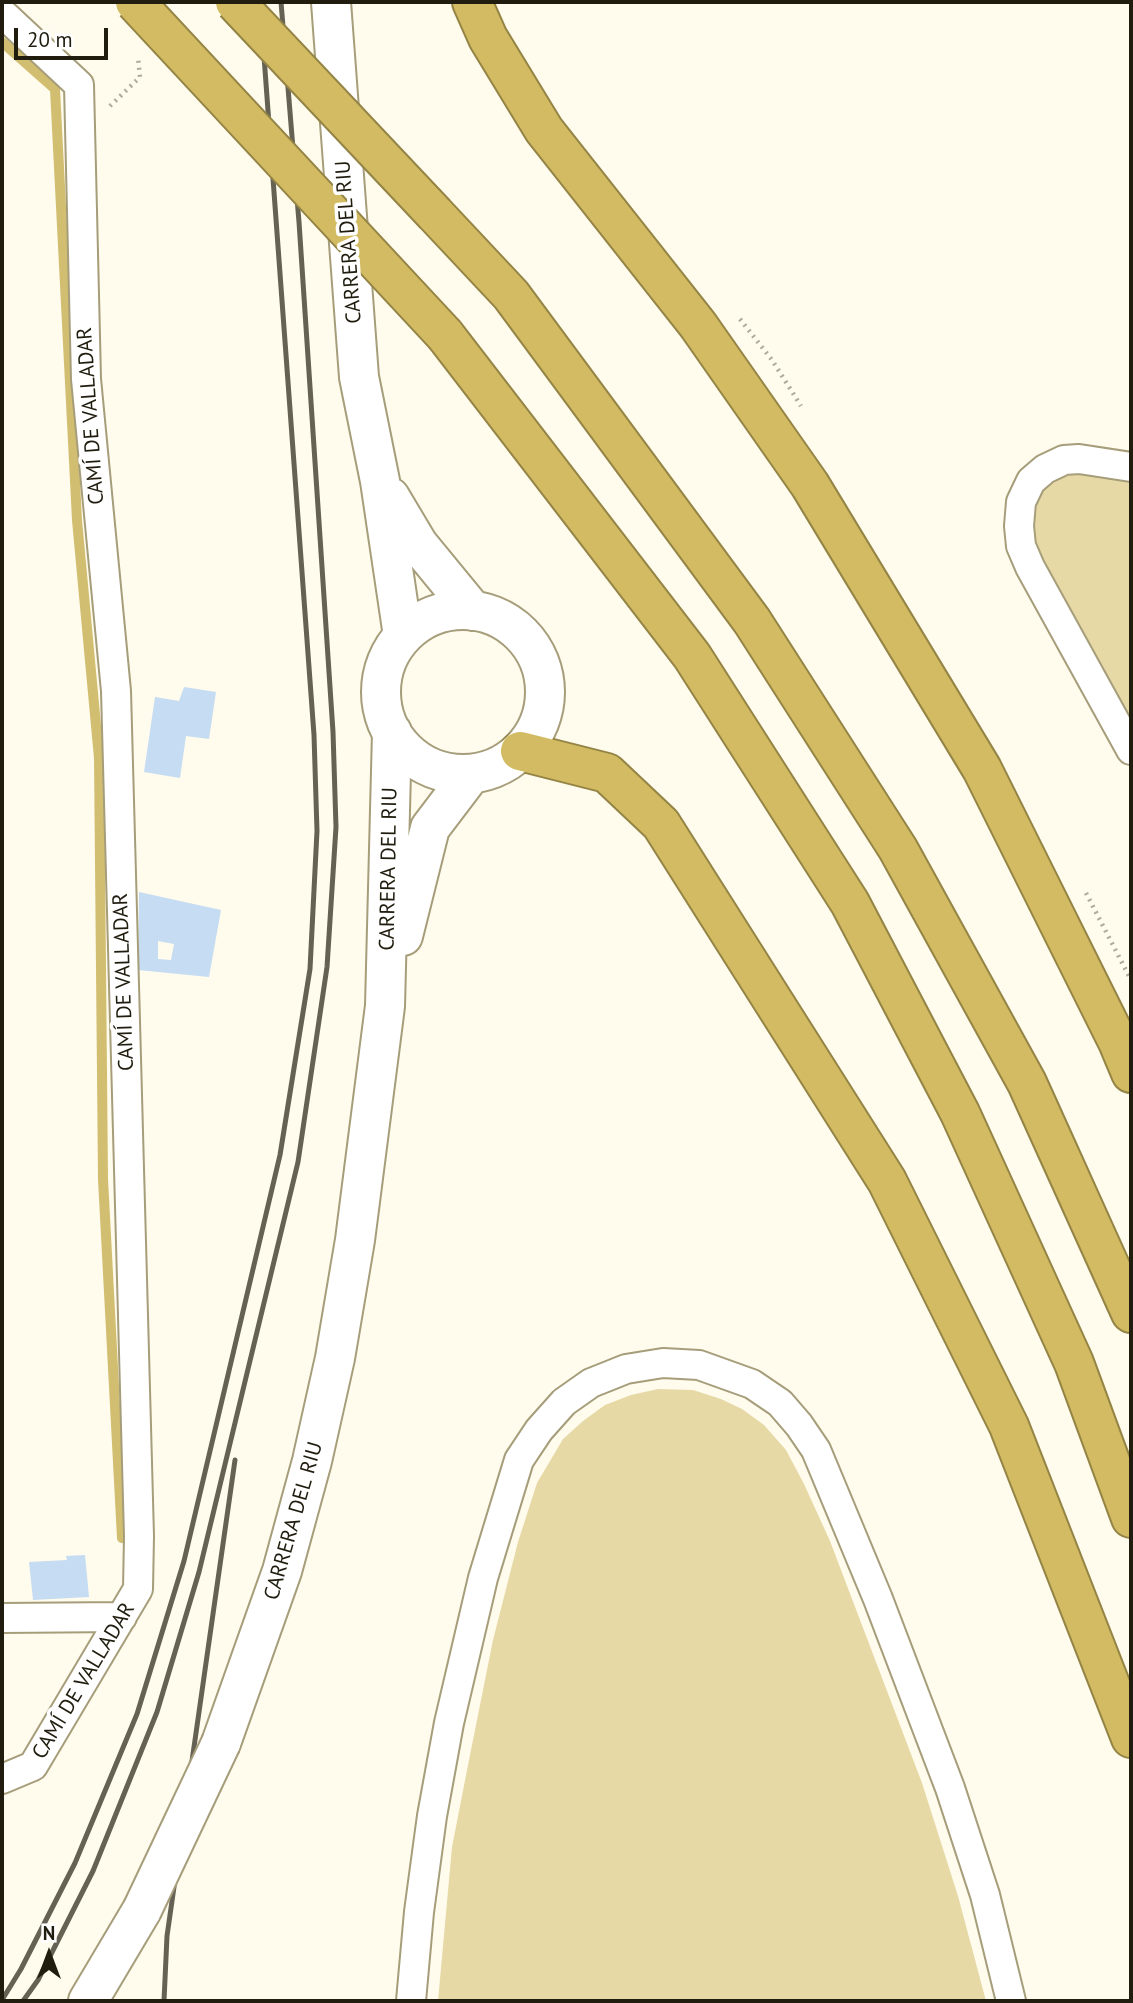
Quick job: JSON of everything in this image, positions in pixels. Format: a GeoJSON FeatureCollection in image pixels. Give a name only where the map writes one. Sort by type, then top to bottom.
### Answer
{"type":"FeatureCollection","features":[{"type":"Feature","properties":{"kind":"highway"},"geometry":{"type":"LineString","coordinates":[[135,2],[446,335],[692,656],[850,903],[960,1113],[1074,1363],[1131,1518]]}},
{"type":"Feature","properties":{"kind":"highway"},"geometry":{"type":"LineString","coordinates":[[235,2],[511,295],[744,610],[898,849],[1027,1083],[1131,1313]]}},
{"type":"Feature","properties":{"kind":"highway"},"geometry":{"type":"LineString","coordinates":[[472,2],[488,38],[544,130],[698,325],[810,485],[982,769],[1131,1073]]}},
{"type":"Feature","properties":{"kind":"highway"},"geometry":{"type":"LineString","coordinates":[[520,751],[607,773],[661,824],[887,1181],[1009,1426],[1131,1738]]}},
{"type":"Feature","properties":{"kind":"street","name":"CARRERA DEL RIU"},"geometry":{"type":"LineString","coordinates":[[331,2],[359,377],[380,481],[403,636]]}},
{"type":"Feature","properties":{"kind":"street","name":"CAMÍ DE VALLADAR"},"geometry":{"type":"LineString","coordinates":[[2,13],[79,85],[86,379],[116,691],[139,1536],[138,1589],[33,1766],[2,1779]]}},
{"type":"Feature","properties":{"kind":"street"},"geometry":{"type":"LineString","coordinates":[[1131,467],[1094,460],[1064,460],[1045,469],[1031,481],[1021,502],[1019,526],[1021,546],[1030,567],[1131,750]]}},
{"type":"Feature","properties":{"kind":"street","name":"CARRERA DEL RIU"},"geometry":{"type":"LineString","coordinates":[[380,481],[418,544],[473,611]]}},
{"type":"Feature","properties":{"kind":"street"},"geometry":{"type":"LineString","coordinates":[[473,611],[496,617],[515,629],[531,646],[541,666],[545,689],[543,712],[534,733],[520,751],[505,763],[471,774],[447,773],[425,765],[406,751],[392,732],[384,714],[381,693],[384,673],[391,653],[403,636],[418,624],[435,615],[473,611]]}},
{"type":"Feature","properties":{"kind":"street","name":"CARRERA DEL RIU"},"geometry":{"type":"LineString","coordinates":[[88,2001],[142,1910],[221,1743],[282,1571],[313,1461],[335,1358],[355,1240],[385,1006],[392,732]]}},
{"type":"Feature","properties":{"kind":"street","name":"CARRERA DEL RIU"},"geometry":{"type":"LineString","coordinates":[[385,1006],[430,828],[471,774]]}},
{"type":"Feature","properties":{"kind":"street"},"geometry":{"type":"LineString","coordinates":[[411,2001],[426,1857],[449,1723],[483,1578],[519,1460],[539,1430],[564,1402],[591,1383],[626,1369],[663,1363],[699,1365],[752,1384],[780,1404],[816,1450],[878,1599],[950,1788],[985,1895],[1011,2001]]}},
{"type":"Feature","properties":{"kind":"street"},"geometry":{"type":"LineString","coordinates":[[2,1618],[122,1617]]}},
{"type":"Feature","properties":{"kind":"shaded area"},"geometry":{"type":"Polygon","coordinates":[[[1079,470],[1131,479],[1131,719],[1032,543],[1029,524],[1037,497],[1058,477],[1079,470]]]}},
{"type":"Feature","properties":{"kind":"shaded area"},"geometry":{"type":"Polygon","coordinates":[[[658,1389],[693,1390],[742,1409],[764,1425],[786,1450],[830,1541],[922,1783],[958,1896],[986,2001],[438,2001],[452,1847],[493,1640],[518,1542],[537,1483],[563,1439],[583,1421],[605,1405],[658,1389]]]}},
{"type":"Feature","properties":{"kind":"building"},"geometry":{"type":"Polygon","coordinates":[[[184,687],[216,692],[209,739],[186,736],[180,778],[144,772],[155,697],[179,701],[184,687]]]}},
{"type":"Feature","properties":{"kind":"building"},"geometry":{"type":"Polygon","coordinates":[[[139,892],[221,910],[209,977],[138,970],[139,892]],[[158,941],[158,959],[171,960],[174,944],[158,941]]]}},
{"type":"Feature","properties":{"kind":"building"},"geometry":{"type":"Polygon","coordinates":[[[85,1555],[89,1597],[33,1600],[29,1562],[67,1560],[66,1556],[85,1555]]]}},
{"type":"Feature","properties":{"kind":"waterway"},"geometry":{"type":"LineString","coordinates":[[2,42],[55,89],[77,520],[99,758],[103,1179],[122,1538]]}},
{"type":"Feature","properties":{"kind":"railway"},"geometry":{"type":"LineString","coordinates":[[2,2000],[21,1969],[75,1863],[137,1714],[184,1561],[280,1155],[310,969],[317,831],[314,735],[260,2]]}},
{"type":"Feature","properties":{"kind":"railway"},"geometry":{"type":"LineString","coordinates":[[23,2001],[38,1980],[93,1871],[157,1712],[199,1572],[298,1162],[327,967],[336,827],[333,732],[299,222],[281,2]]}},
{"type":"Feature","properties":{"kind":"railway"},"geometry":{"type":"LineString","coordinates":[[164,2001],[167,1936],[235,1460]]}}]}
